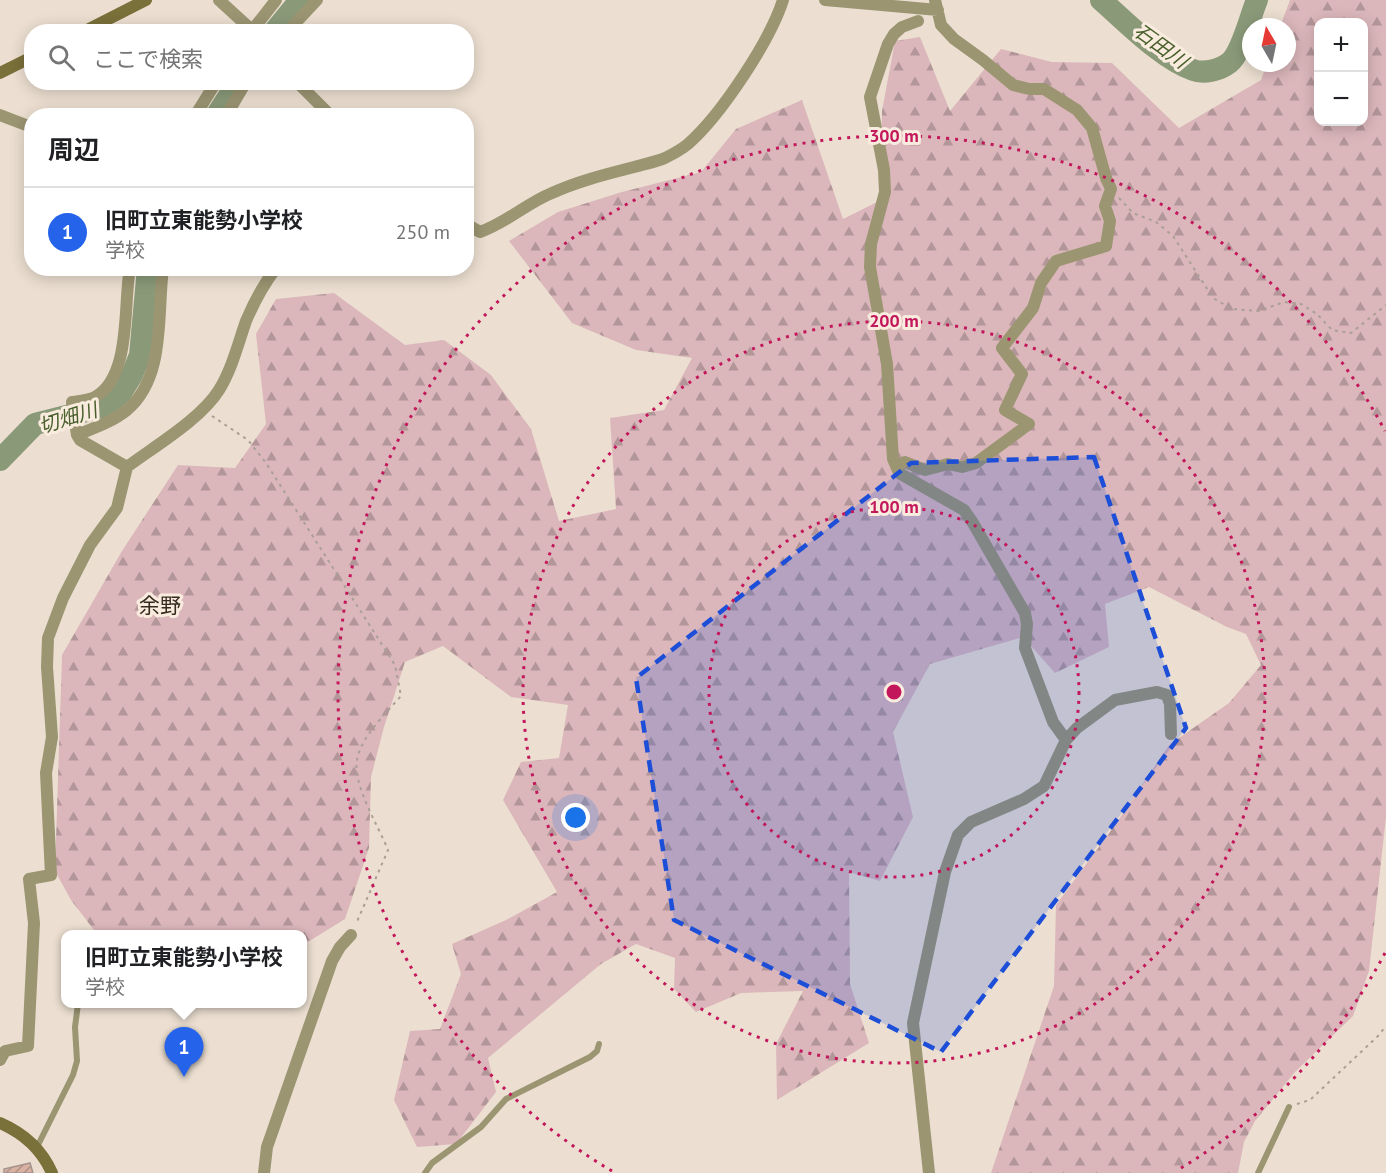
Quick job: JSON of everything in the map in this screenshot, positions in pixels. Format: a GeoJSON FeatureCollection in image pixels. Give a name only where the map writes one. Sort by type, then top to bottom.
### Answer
{"type":"FeatureCollection","features":[{"type":"Feature","properties":{"kind":"main road"},"geometry":{"type":"LineString","coordinates":[[99,24],[146,0]]}},
{"type":"Feature","properties":{"kind":"main road"},"geometry":{"type":"LineString","coordinates":[[0,73],[24,61]]}},
{"type":"Feature","properties":{"kind":"main road"},"geometry":{"type":"LineString","coordinates":[[0,1123],[25,1138],[47,1161],[52,1173]]}},
{"type":"Feature","properties":{"kind":"street"},"geometry":{"type":"LineString","coordinates":[[219,0],[245,24]]}},
{"type":"Feature","properties":{"kind":"street"},"geometry":{"type":"LineString","coordinates":[[257,24],[276,0]]}},
{"type":"Feature","properties":{"kind":"street"},"geometry":{"type":"LineString","coordinates":[[294,24],[317,0]]}},
{"type":"Feature","properties":{"kind":"street"},"geometry":{"type":"LineString","coordinates":[[474,229],[480,232],[486,230],[524,206],[553,192],[664,158],[687,145],[708,123],[747,69],[777,18],[783,0]]}},
{"type":"Feature","properties":{"kind":"street"},"geometry":{"type":"LineString","coordinates":[[825,0],[936,5],[941,25],[954,39],[1013,85],[1029,89],[1044,89],[1077,110],[1092,128],[1111,189],[1105,206],[1110,221],[1106,246],[1056,261],[1041,283],[1034,308],[1002,348],[1022,374],[1005,410],[1029,424],[976,463],[962,467],[948,464],[925,470],[905,462],[896,466]]}},
{"type":"Feature","properties":{"kind":"street"},"geometry":{"type":"LineString","coordinates":[[918,21],[902,27],[894,34],[888,44],[870,97],[884,170],[885,192],[871,244],[870,267],[887,364],[893,459],[899,473],[964,510],[973,523],[1025,613],[1027,624],[1025,648],[1053,722],[1066,740]]}},
{"type":"Feature","properties":{"kind":"street"},"geometry":{"type":"LineString","coordinates":[[200,108],[211,90]]}},
{"type":"Feature","properties":{"kind":"street"},"geometry":{"type":"LineString","coordinates":[[230,108],[241,90]]}},
{"type":"Feature","properties":{"kind":"street"},"geometry":{"type":"LineString","coordinates":[[305,90],[323,108]]}},
{"type":"Feature","properties":{"kind":"street"},"geometry":{"type":"LineString","coordinates":[[0,115],[24,124]]}},
{"type":"Feature","properties":{"kind":"street"},"geometry":{"type":"LineString","coordinates":[[127,467],[80,440],[77,435],[72,402],[94,398],[105,389],[120,358],[128,276]]}},
{"type":"Feature","properties":{"kind":"street"},"geometry":{"type":"LineString","coordinates":[[77,435],[108,422],[127,410],[139,397],[155,360],[162,276]]}},
{"type":"Feature","properties":{"kind":"street"},"geometry":{"type":"LineString","coordinates":[[0,1060],[5,1051],[28,1046],[34,923],[29,879],[51,875],[46,773],[52,736],[47,667],[48,638],[63,598],[90,545],[117,508],[127,467],[204,411],[231,366],[261,288],[270,276]]}},
{"type":"Feature","properties":{"kind":"street"},"geometry":{"type":"LineString","coordinates":[[929,1173],[913,1023],[945,872],[958,835],[971,822],[1023,799],[1044,786],[1057,763],[1066,740],[1077,728],[1115,700],[1157,692],[1167,695],[1170,704],[1171,734]]}},
{"type":"Feature","properties":{"kind":"street"},"geometry":{"type":"LineString","coordinates":[[264,1173],[267,1147],[332,961],[340,947],[351,936]]}},
{"type":"Feature","properties":{"kind":"lane"},"geometry":{"type":"LineString","coordinates":[[36,1149],[74,1075],[77,1061],[75,1027],[77,1008]]}},
{"type":"Feature","properties":{"kind":"lane"},"geometry":{"type":"LineString","coordinates":[[424,1173],[432,1163],[481,1127],[506,1099],[590,1057],[597,1052],[599,1044]]}},
{"type":"Feature","properties":{"kind":"lane"},"geometry":{"type":"LineString","coordinates":[[1258,1173],[1289,1107]]}},
{"type":"Feature","properties":{"kind":"path"},"geometry":{"type":"LineString","coordinates":[[1111,189],[1133,213],[1155,222],[1173,236],[1213,298],[1232,309],[1259,311],[1284,302],[1301,304],[1317,314],[1332,330],[1351,333],[1386,304]]}},
{"type":"Feature","properties":{"kind":"path"},"geometry":{"type":"LineString","coordinates":[[204,411],[248,440],[266,463],[395,665],[401,696],[374,728],[356,760],[361,793],[388,850],[351,936]]}},
{"type":"Feature","properties":{"kind":"path"},"geometry":{"type":"LineString","coordinates":[[1289,1107],[1310,1100],[1386,1026]]}},
{"type":"Feature","properties":{"kind":"highlighted area"},"geometry":{"type":"Polygon","coordinates":[[[1094,457],[1186,728],[941,1052],[674,920],[636,678],[911,463],[1094,457]]]}},
{"type":"Feature","properties":{"kind":"green space"},"geometry":{"type":"Polygon","coordinates":[[[1290,0],[1386,0],[1386,817],[1369,971],[1353,1016],[1295,1072],[1255,1121],[1244,1142],[1238,1173],[991,1173],[1054,986],[1056,905],[1115,825],[1169,745],[1229,703],[1261,665],[1246,634],[1227,627],[1149,587],[1105,604],[1109,647],[1055,673],[1023,637],[930,664],[893,732],[913,817],[880,881],[849,872],[850,984],[869,1043],[777,1100],[776,1044],[803,991],[741,993],[696,1012],[674,989],[675,958],[636,944],[601,964],[488,1058],[496,1092],[456,1144],[417,1147],[394,1100],[410,1031],[440,1029],[461,974],[452,944],[506,920],[557,892],[503,800],[521,762],[559,758],[568,705],[511,697],[443,646],[405,662],[371,777],[369,848],[345,919],[307,943],[307,930],[94,930],[71,900],[55,871],[62,655],[122,551],[178,465],[235,468],[266,424],[256,334],[276,299],[334,293],[405,345],[444,340],[491,375],[531,429],[559,521],[616,509],[610,418],[664,410],[692,358],[636,350],[572,323],[509,241],[558,212],[622,192],[701,172],[736,129],[802,100],[843,219],[881,200],[882,111],[895,41],[920,37],[950,111],[1001,49],[1052,62],[1112,63],[1179,128],[1261,80],[1264,72],[1296,72],[1296,18],[1283,18],[1290,0]]]}},
{"type":"Feature","properties":{"kind":"building"},"geometry":{"type":"Polygon","coordinates":[[[30,1163],[33,1173],[4,1173],[4,1169],[30,1163]]]}},
{"type":"Feature","properties":{"kind":"waterway","name":"切畑川"},"geometry":{"type":"LineString","coordinates":[[280,24],[300,0]]}},
{"type":"Feature","properties":{"kind":"waterway","name":"石田川"},"geometry":{"type":"LineString","coordinates":[[1101,0],[1169,58],[1202,72],[1221,68],[1234,58],[1242,43],[1257,0]]}},
{"type":"Feature","properties":{"kind":"waterway","name":"切畑川"},"geometry":{"type":"LineString","coordinates":[[221,108],[233,90]]}},
{"type":"Feature","properties":{"kind":"waterway","name":"切畑川"},"geometry":{"type":"LineString","coordinates":[[0,460],[35,424],[106,406],[121,393],[140,355],[147,276]]}},
{"type":"Feature","properties":{"kind":"place","name":"旧町立東能勢小学校"},"geometry":{"type":"Point","coordinates":[184,1077]}},
{"type":"Feature","properties":{"kind":"district","name":"余野"},"geometry":{"type":"Point","coordinates":[160,606]}}]}
